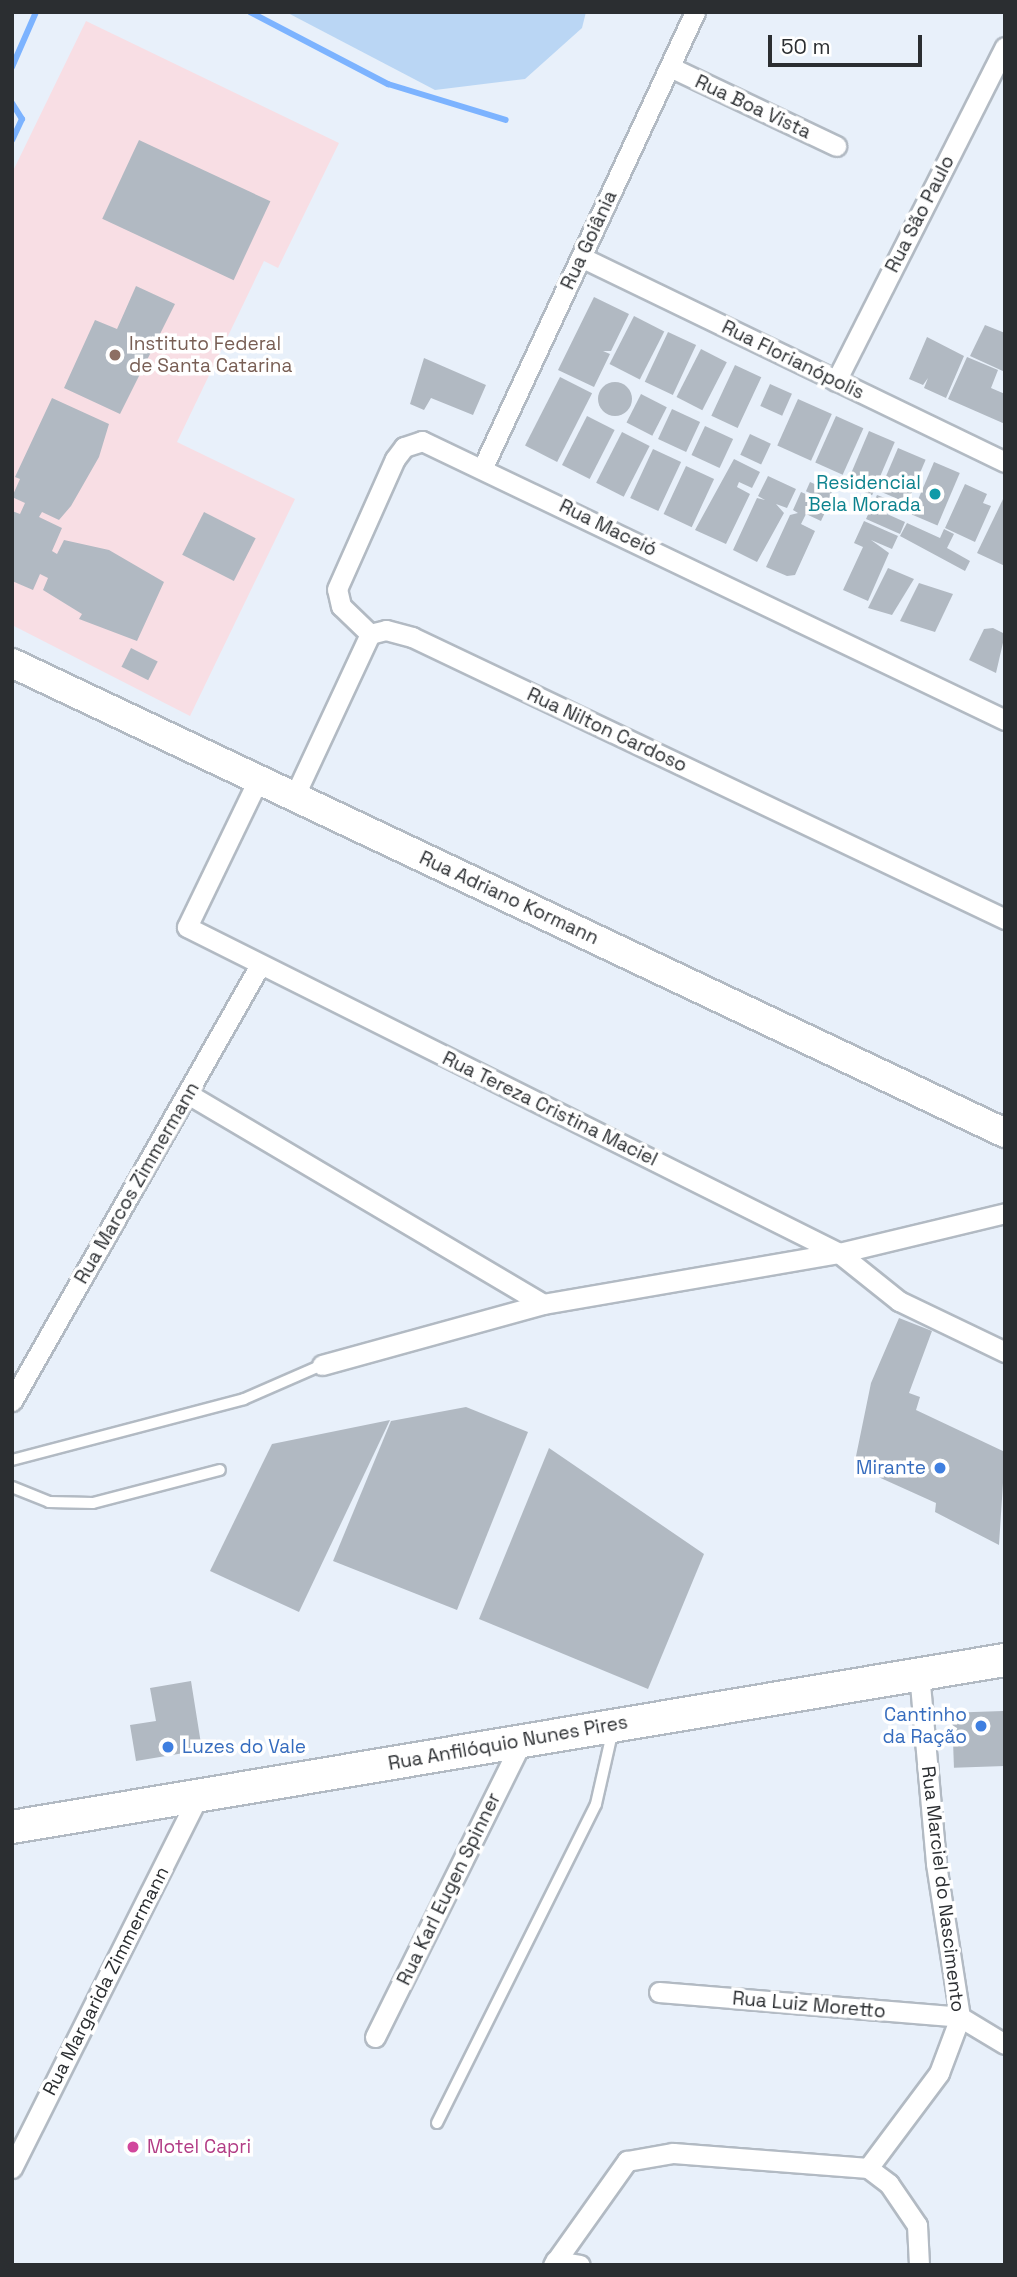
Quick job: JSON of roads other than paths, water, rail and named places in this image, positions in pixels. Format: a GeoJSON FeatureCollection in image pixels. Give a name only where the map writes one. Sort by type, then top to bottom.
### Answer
{"type":"FeatureCollection","features":[{"type":"Feature","properties":{"kind":"main road","name":"Rua Anfilóquio Nunes Pires"},"geometry":{"type":"LineString","coordinates":[[12,1827],[1005,1660]]}},
{"type":"Feature","properties":{"kind":"street","name":"Rua Goiânia"},"geometry":{"type":"LineString","coordinates":[[483,467],[695,12]]}},
{"type":"Feature","properties":{"kind":"street","name":"Rua São Paulo"},"geometry":{"type":"LineString","coordinates":[[836,381],[1005,47]]}},
{"type":"Feature","properties":{"kind":"street","name":"Rua Boa Vista"},"geometry":{"type":"LineString","coordinates":[[670,67],[836,146]]}},
{"type":"Feature","properties":{"kind":"street","name":"Rua Florianópolis"},"geometry":{"type":"LineString","coordinates":[[581,257],[1005,462]]}},
{"type":"Feature","properties":{"kind":"street","name":"Rua Maceió"},"geometry":{"type":"LineString","coordinates":[[370,634],[341,606],[337,589],[398,453],[429,442],[1005,720]]}},
{"type":"Feature","properties":{"kind":"street","name":"Rua Nilton Cardoso"},"geometry":{"type":"LineString","coordinates":[[370,634],[386,630],[412,637],[1005,919]]}},
{"type":"Feature","properties":{"kind":"street"},"geometry":{"type":"LineString","coordinates":[[294,797],[370,634]]}},
{"type":"Feature","properties":{"kind":"street","name":"Rua Adriano Kormann"},"geometry":{"type":"LineString","coordinates":[[12,663],[1005,1133]]}},
{"type":"Feature","properties":{"kind":"street","name":"Rua Tereza Cristina Maciel"},"geometry":{"type":"LineString","coordinates":[[258,780],[187,927],[839,1253],[899,1301],[1005,1352]]}},
{"type":"Feature","properties":{"kind":"street","name":"Rua Marcos Zimmermann"},"geometry":{"type":"LineString","coordinates":[[12,1401],[260,965]]}},
{"type":"Feature","properties":{"kind":"street"},"geometry":{"type":"LineString","coordinates":[[188,1094],[543,1304]]}},
{"type":"Feature","properties":{"kind":"street"},"geometry":{"type":"LineString","coordinates":[[322,1365],[543,1304],[839,1253],[1005,1213]]}},
{"type":"Feature","properties":{"kind":"street","name":"Rua Marciel do Nascimento"},"geometry":{"type":"LineString","coordinates":[[868,2168],[939,2073],[960,2017],[936,1863],[919,1674]]}},
{"type":"Feature","properties":{"kind":"street","name":"Rua Karl Eugen Spinner"},"geometry":{"type":"LineString","coordinates":[[375,2038],[522,1741]]}},
{"type":"Feature","properties":{"kind":"street","name":"Rua Margarida Zimmermann"},"geometry":{"type":"LineString","coordinates":[[12,2168],[199,1794]]}},
{"type":"Feature","properties":{"kind":"street","name":"Rua Luiz Moretto"},"geometry":{"type":"LineString","coordinates":[[659,1992],[960,2017]]}},
{"type":"Feature","properties":{"kind":"street"},"geometry":{"type":"LineString","coordinates":[[960,2017],[1005,2044]]}},
{"type":"Feature","properties":{"kind":"street"},"geometry":{"type":"LineString","coordinates":[[580,2265],[554,2263],[612,2176],[645,2154],[868,2168],[889,2184],[916,2225],[919,2265]]}},
{"type":"Feature","properties":{"kind":"lane"},"geometry":{"type":"LineString","coordinates":[[12,1460],[244,1399],[322,1365]]}},
{"type":"Feature","properties":{"kind":"lane"},"geometry":{"type":"LineString","coordinates":[[12,1487],[50,1502],[93,1503],[220,1470]]}},
{"type":"Feature","properties":{"kind":"lane"},"geometry":{"type":"LineString","coordinates":[[437,2123],[596,1804],[614,1725]]}},
{"type":"Feature","properties":{"kind":"waterway"},"geometry":{"type":"LineString","coordinates":[[12,67],[36,12]]}},
{"type":"Feature","properties":{"kind":"waterway"},"geometry":{"type":"LineString","coordinates":[[250,12],[388,84],[506,120]]}},
{"type":"Feature","properties":{"kind":"waterway"},"geometry":{"type":"LineString","coordinates":[[12,103],[22,119],[12,140]]}},
{"type":"Feature","properties":{"kind":"place","name":"Instituto Federal de Santa Catarina"},"geometry":{"type":"Point","coordinates":[115,355]}},
{"type":"Feature","properties":{"kind":"place","name":"Residencial Bela Morada"},"geometry":{"type":"Point","coordinates":[935,494]}},
{"type":"Feature","properties":{"kind":"place","name":"Mirante"},"geometry":{"type":"Point","coordinates":[940,1468]}},
{"type":"Feature","properties":{"kind":"place","name":"Cantinho da Ração"},"geometry":{"type":"Point","coordinates":[981,1726]}},
{"type":"Feature","properties":{"kind":"place","name":"Luzes do Vale"},"geometry":{"type":"Point","coordinates":[168,1747]}},
{"type":"Feature","properties":{"kind":"place","name":"Motel Capri"},"geometry":{"type":"Point","coordinates":[133,2147]}}]}
